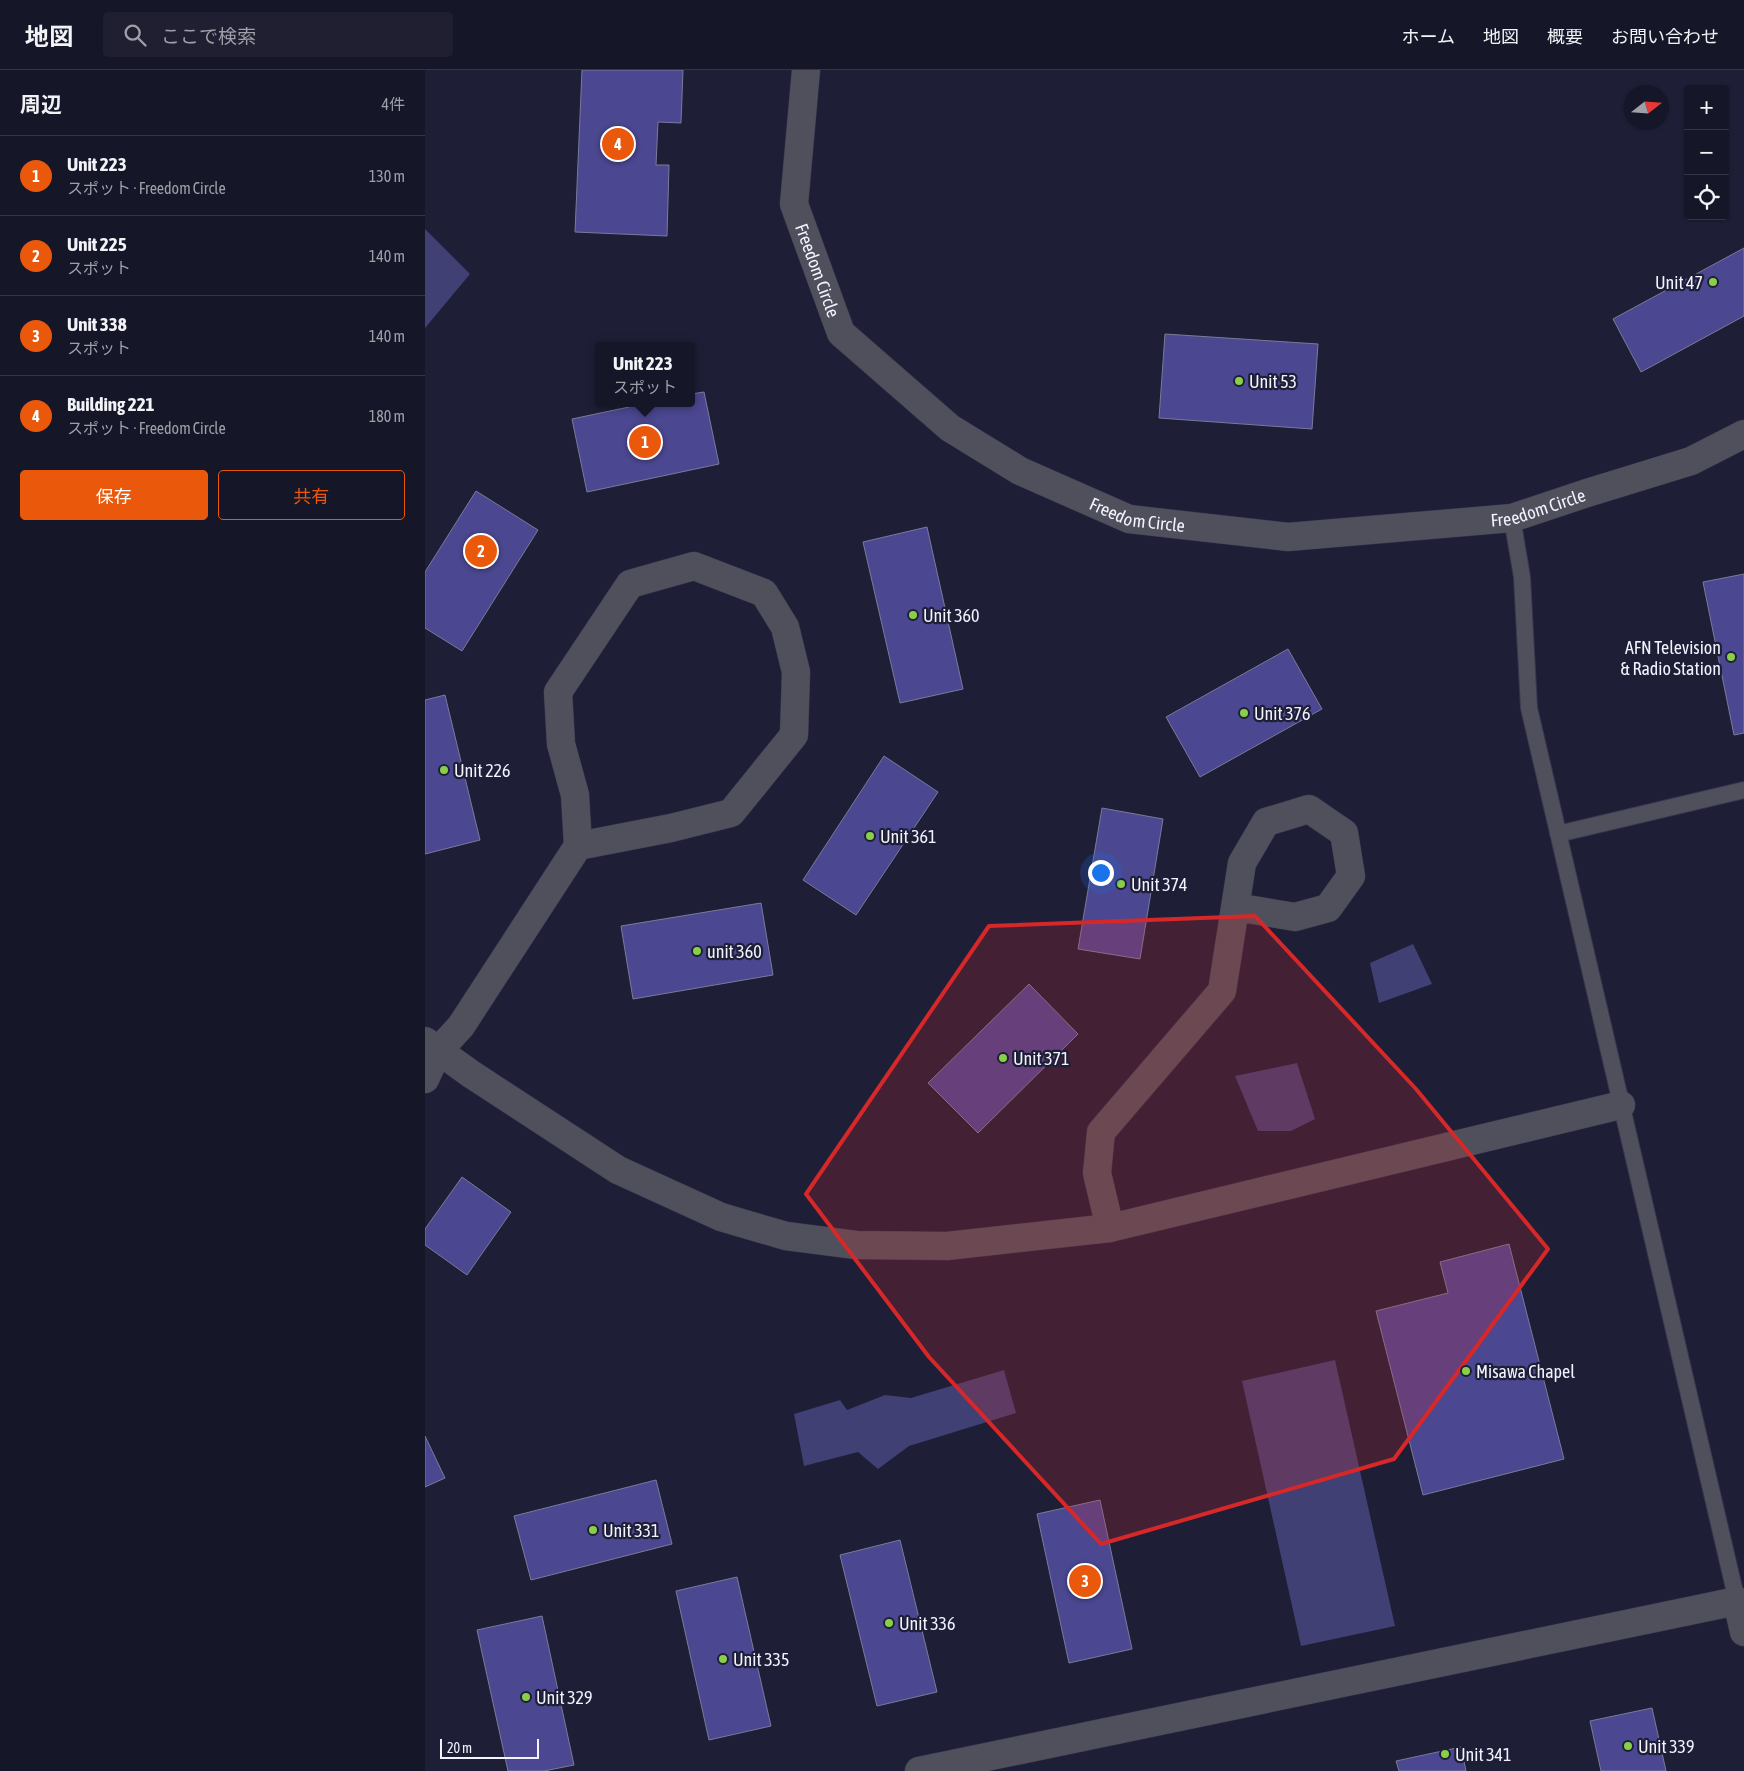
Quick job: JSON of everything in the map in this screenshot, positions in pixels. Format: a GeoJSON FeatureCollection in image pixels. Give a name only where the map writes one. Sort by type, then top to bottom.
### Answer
{"type":"FeatureCollection","features":[{"type":"Feature","properties":{"kind":"street","name":"Freedom Circle"},"geometry":{"type":"LineString","coordinates":[[806,70],[794,204],[841,333],[950,428],[1020,471],[1129,519],[1288,536],[1513,518],[1691,461],[1744,434]]}},
{"type":"Feature","properties":{"kind":"street"},"geometry":{"type":"LineString","coordinates":[[425,1079],[431,1046],[461,1026],[578,846],[575,795],[561,744],[557,692],[631,584],[694,566],[763,593],[785,627],[796,672],[794,735],[731,813],[671,828],[578,846]]}},
{"type":"Feature","properties":{"kind":"street"},"geometry":{"type":"LineString","coordinates":[[1110,1228],[1097,1173],[1101,1132],[1222,991],[1235,907],[1242,863],[1266,822],[1309,809],[1345,833],[1351,876],[1328,908],[1295,916],[1235,907]]}},
{"type":"Feature","properties":{"kind":"street"},"geometry":{"type":"LineString","coordinates":[[431,1046],[618,1170],[721,1218],[786,1236],[856,1245],[947,1246],[1110,1228],[1621,1105]]}},
{"type":"Feature","properties":{"kind":"street"},"geometry":{"type":"LineString","coordinates":[[919,1771],[1737,1601],[1744,1632]]}},
{"type":"Feature","properties":{"kind":"lane"},"geometry":{"type":"LineString","coordinates":[[1513,518],[1522,577],[1529,708],[1737,1601]]}},
{"type":"Feature","properties":{"kind":"lane"},"geometry":{"type":"LineString","coordinates":[[1558,834],[1744,790]]}},
{"type":"Feature","properties":{"kind":"highlighted area"},"geometry":{"type":"Polygon","coordinates":[[[1255,916],[1416,1089],[1548,1249],[1394,1459],[1101,1544],[929,1357],[806,1194],[989,926],[1255,916]]]}},
{"type":"Feature","properties":{"kind":"shaded area"},"geometry":{"type":"Polygon","coordinates":[[[425,229],[470,274],[425,328],[425,229]]]}},
{"type":"Feature","properties":{"kind":"shaded area"},"geometry":{"type":"Polygon","coordinates":[[[1413,944],[1432,984],[1379,1003],[1370,963],[1413,944]]]}},
{"type":"Feature","properties":{"kind":"shaded area"},"geometry":{"type":"Polygon","coordinates":[[[1297,1063],[1315,1119],[1291,1131],[1258,1131],[1235,1076],[1297,1063]]]}},
{"type":"Feature","properties":{"kind":"shaded area"},"geometry":{"type":"Polygon","coordinates":[[[1335,1360],[1395,1626],[1301,1646],[1242,1381],[1335,1360]]]}},
{"type":"Feature","properties":{"kind":"shaded area"},"geometry":{"type":"Polygon","coordinates":[[[1004,1370],[1016,1413],[909,1446],[878,1469],[858,1452],[804,1466],[794,1414],[840,1400],[847,1410],[885,1395],[911,1398],[1004,1370]]]}},
{"type":"Feature","properties":{"kind":"building"},"geometry":{"type":"Polygon","coordinates":[[[582,70],[683,70],[681,123],[658,122],[656,165],[669,165],[667,236],[575,232],[582,70]]]}},
{"type":"Feature","properties":{"kind":"building","name":"Unit 47"},"geometry":{"type":"Polygon","coordinates":[[[1744,248],[1744,316],[1641,372],[1613,319],[1744,248]]]}},
{"type":"Feature","properties":{"kind":"building","name":"Unit 53"},"geometry":{"type":"Polygon","coordinates":[[[1165,334],[1318,344],[1312,429],[1159,418],[1165,334]]]}},
{"type":"Feature","properties":{"kind":"building"},"geometry":{"type":"Polygon","coordinates":[[[704,392],[719,464],[587,492],[572,419],[629,407],[695,407],[695,393],[704,392]]]}},
{"type":"Feature","properties":{"kind":"building"},"geometry":{"type":"Polygon","coordinates":[[[476,491],[538,530],[462,651],[425,628],[425,572],[476,491]]]}},
{"type":"Feature","properties":{"kind":"building","name":"Unit 360"},"geometry":{"type":"Polygon","coordinates":[[[927,527],[963,689],[900,703],[863,542],[927,527]]]}},
{"type":"Feature","properties":{"kind":"building","name":"AFN Television & Radio Station"},"geometry":{"type":"Polygon","coordinates":[[[1744,574],[1744,733],[1734,735],[1703,582],[1744,574]]]}},
{"type":"Feature","properties":{"kind":"building","name":"Unit 376"},"geometry":{"type":"Polygon","coordinates":[[[1288,649],[1322,709],[1200,777],[1166,717],[1288,649]]]}},
{"type":"Feature","properties":{"kind":"building","name":"Unit 226"},"geometry":{"type":"Polygon","coordinates":[[[445,695],[480,840],[425,854],[425,700],[445,695]]]}},
{"type":"Feature","properties":{"kind":"building","name":"Unit 361"},"geometry":{"type":"Polygon","coordinates":[[[884,756],[938,792],[856,915],[803,880],[884,756]]]}},
{"type":"Feature","properties":{"kind":"building","name":"Unit 374"},"geometry":{"type":"Polygon","coordinates":[[[1102,808],[1163,819],[1140,959],[1078,949],[1102,808]]]}},
{"type":"Feature","properties":{"kind":"building","name":"unit 360"},"geometry":{"type":"Polygon","coordinates":[[[761,903],[773,975],[633,999],[621,926],[761,903]]]}},
{"type":"Feature","properties":{"kind":"building","name":"Unit 371"},"geometry":{"type":"Polygon","coordinates":[[[1029,984],[1078,1034],[978,1133],[928,1083],[1029,984]]]}},
{"type":"Feature","properties":{"kind":"building"},"geometry":{"type":"Polygon","coordinates":[[[462,1177],[511,1212],[467,1275],[425,1245],[425,1229],[462,1177]]]}},
{"type":"Feature","properties":{"kind":"building","name":"Misawa Chapel"},"geometry":{"type":"Polygon","coordinates":[[[1509,1244],[1564,1459],[1423,1495],[1376,1311],[1448,1293],[1440,1262],[1509,1244]]]}},
{"type":"Feature","properties":{"kind":"building"},"geometry":{"type":"Polygon","coordinates":[[[425,1436],[445,1478],[425,1487],[425,1436]]]}},
{"type":"Feature","properties":{"kind":"building","name":"Unit 331"},"geometry":{"type":"Polygon","coordinates":[[[656,1480],[672,1544],[531,1580],[514,1516],[656,1480]]]}},
{"type":"Feature","properties":{"kind":"building"},"geometry":{"type":"Polygon","coordinates":[[[1100,1500],[1132,1649],[1069,1663],[1037,1514],[1100,1500]]]}},
{"type":"Feature","properties":{"kind":"building","name":"Unit 336"},"geometry":{"type":"Polygon","coordinates":[[[900,1540],[937,1692],[877,1706],[840,1555],[900,1540]]]}},
{"type":"Feature","properties":{"kind":"building","name":"Unit 335"},"geometry":{"type":"Polygon","coordinates":[[[737,1577],[771,1726],[709,1740],[676,1591],[737,1577]]]}},
{"type":"Feature","properties":{"kind":"building","name":"Unit 329"},"geometry":{"type":"Polygon","coordinates":[[[542,1616],[574,1765],[544,1771],[508,1771],[477,1630],[542,1616]]]}},
{"type":"Feature","properties":{"kind":"building","name":"Unit 339"},"geometry":{"type":"Polygon","coordinates":[[[1652,1708],[1666,1771],[1601,1771],[1590,1721],[1652,1708]]]}},
{"type":"Feature","properties":{"kind":"building","name":"Unit 341"},"geometry":{"type":"Polygon","coordinates":[[[1461,1747],[1466,1771],[1399,1771],[1396,1761],[1461,1747]]]}},
{"type":"Feature","properties":{"kind":"place","name":"Building 221"},"geometry":{"type":"Point","coordinates":[618,144]}},
{"type":"Feature","properties":{"kind":"place","name":"Unit 47"},"geometry":{"type":"Point","coordinates":[1713,282]}},
{"type":"Feature","properties":{"kind":"place","name":"Unit 53"},"geometry":{"type":"Point","coordinates":[1239,381]}},
{"type":"Feature","properties":{"kind":"place","name":"Unit 223"},"geometry":{"type":"Point","coordinates":[645,442]}},
{"type":"Feature","properties":{"kind":"place","name":"Unit 225"},"geometry":{"type":"Point","coordinates":[481,551]}},
{"type":"Feature","properties":{"kind":"place","name":"Unit 360"},"geometry":{"type":"Point","coordinates":[913,615]}},
{"type":"Feature","properties":{"kind":"place","name":"AFN Television & Radio Station"},"geometry":{"type":"Point","coordinates":[1731,657]}},
{"type":"Feature","properties":{"kind":"place","name":"Unit 376"},"geometry":{"type":"Point","coordinates":[1244,713]}},
{"type":"Feature","properties":{"kind":"place","name":"Unit 226"},"geometry":{"type":"Point","coordinates":[444,770]}},
{"type":"Feature","properties":{"kind":"place","name":"Unit 361"},"geometry":{"type":"Point","coordinates":[870,836]}},
{"type":"Feature","properties":{"kind":"place","name":"Unit 374"},"geometry":{"type":"Point","coordinates":[1121,884]}},
{"type":"Feature","properties":{"kind":"place","name":"unit 360"},"geometry":{"type":"Point","coordinates":[697,951]}},
{"type":"Feature","properties":{"kind":"place","name":"Unit 371"},"geometry":{"type":"Point","coordinates":[1003,1058]}},
{"type":"Feature","properties":{"kind":"place","name":"Misawa Chapel"},"geometry":{"type":"Point","coordinates":[1466,1371]}},
{"type":"Feature","properties":{"kind":"place","name":"Unit 331"},"geometry":{"type":"Point","coordinates":[593,1530]}},
{"type":"Feature","properties":{"kind":"place","name":"Unit 338"},"geometry":{"type":"Point","coordinates":[1085,1581]}},
{"type":"Feature","properties":{"kind":"place","name":"Unit 336"},"geometry":{"type":"Point","coordinates":[889,1623]}},
{"type":"Feature","properties":{"kind":"place","name":"Unit 335"},"geometry":{"type":"Point","coordinates":[723,1659]}},
{"type":"Feature","properties":{"kind":"place","name":"Unit 329"},"geometry":{"type":"Point","coordinates":[526,1697]}},
{"type":"Feature","properties":{"kind":"place","name":"Unit 339"},"geometry":{"type":"Point","coordinates":[1628,1746]}},
{"type":"Feature","properties":{"kind":"place","name":"Unit 341"},"geometry":{"type":"Point","coordinates":[1445,1754]}}]}
